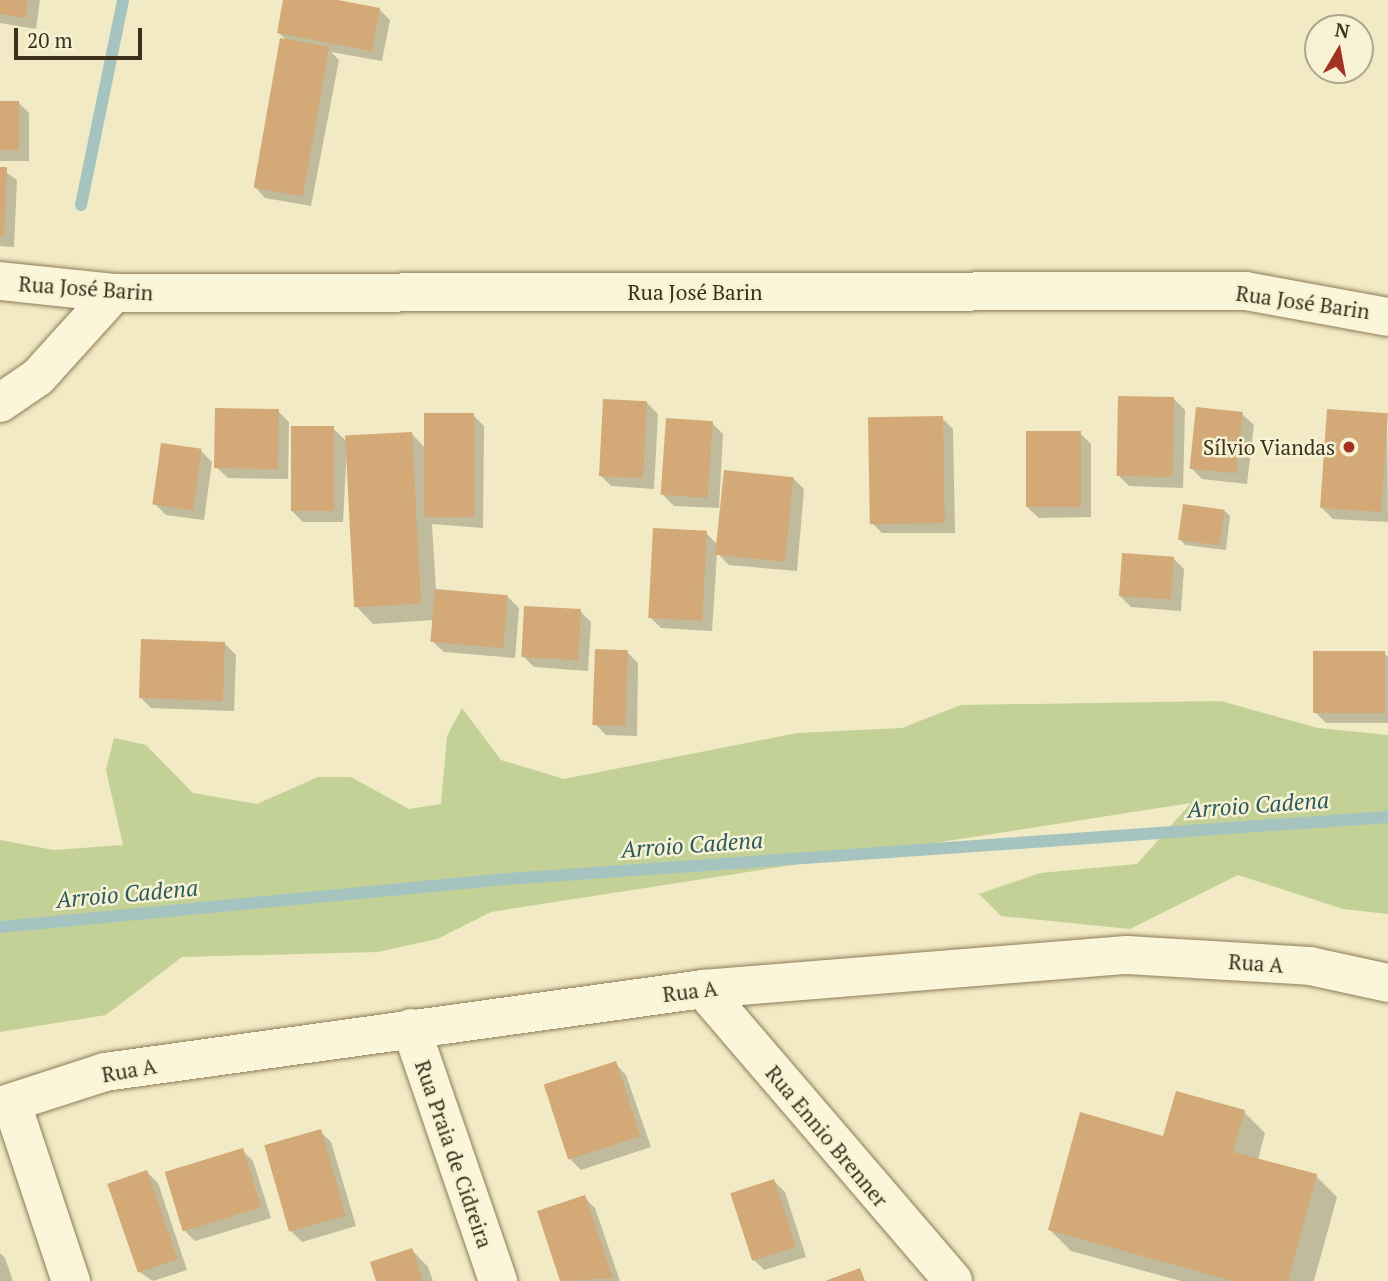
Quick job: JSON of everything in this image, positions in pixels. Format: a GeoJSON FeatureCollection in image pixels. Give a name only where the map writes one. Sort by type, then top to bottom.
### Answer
{"type":"FeatureCollection","features":[{"type":"Feature","properties":{"kind":"street","name":"Rua José Barin"},"geometry":{"type":"LineString","coordinates":[[0,281],[114,293],[1246,291],[1388,317]]}},
{"type":"Feature","properties":{"kind":"street"},"geometry":{"type":"LineString","coordinates":[[0,403],[38,377],[114,293]]}},
{"type":"Feature","properties":{"kind":"street","name":"Rua A"},"geometry":{"type":"LineString","coordinates":[[6,1105],[105,1072],[411,1027],[703,989],[1128,955],[1310,966],[1388,983]]}},
{"type":"Feature","properties":{"kind":"street","name":"Rua Ennio Brenner"},"geometry":{"type":"LineString","coordinates":[[703,989],[944,1276]]}},
{"type":"Feature","properties":{"kind":"street","name":"Rua Praia de Cidreira"},"geometry":{"type":"LineString","coordinates":[[411,1027],[498,1281]]}},
{"type":"Feature","properties":{"kind":"street"},"geometry":{"type":"LineString","coordinates":[[6,1105],[71,1281]]}},
{"type":"Feature","properties":{"kind":"green space"},"geometry":{"type":"Polygon","coordinates":[[[1221,701],[1318,728],[1388,735],[1388,914],[1343,909],[1238,875],[1130,929],[1001,916],[979,894],[1040,873],[1137,864],[1191,803],[491,912],[437,939],[378,952],[182,957],[106,1015],[0,1032],[0,840],[54,850],[123,845],[106,770],[114,738],[146,745],[193,793],[257,804],[318,777],[351,777],[409,809],[441,804],[447,736],[462,708],[501,760],[564,779],[797,733],[902,728],[961,705],[1221,701]]]}},
{"type":"Feature","properties":{"kind":"building"},"geometry":{"type":"Polygon","coordinates":[[[0,0],[28,0],[25,18],[0,14],[0,0]]]}},
{"type":"Feature","properties":{"kind":"building"},"geometry":{"type":"Polygon","coordinates":[[[283,0],[338,0],[380,8],[372,51],[277,33],[283,0]]]}},
{"type":"Feature","properties":{"kind":"building"},"geometry":{"type":"Polygon","coordinates":[[[280,38],[329,47],[303,196],[254,188],[280,38]]]}},
{"type":"Feature","properties":{"kind":"building"},"geometry":{"type":"Polygon","coordinates":[[[0,101],[19,101],[19,150],[0,150],[0,101]]]}},
{"type":"Feature","properties":{"kind":"building"},"geometry":{"type":"Polygon","coordinates":[[[0,167],[7,167],[4,237],[0,237],[0,167]]]}},
{"type":"Feature","properties":{"kind":"building"},"geometry":{"type":"Polygon","coordinates":[[[1118,396],[1174,397],[1173,477],[1117,476],[1118,396]]]}},
{"type":"Feature","properties":{"kind":"building"},"geometry":{"type":"Polygon","coordinates":[[[603,399],[647,401],[643,478],[599,476],[603,399]]]}},
{"type":"Feature","properties":{"kind":"building"},"geometry":{"type":"Polygon","coordinates":[[[1196,407],[1243,412],[1236,474],[1190,469],[1196,407]]]}},
{"type":"Feature","properties":{"kind":"building"},"geometry":{"type":"Polygon","coordinates":[[[215,408],[279,409],[278,469],[214,468],[215,408]]]}},
{"type":"Feature","properties":{"kind":"building"},"geometry":{"type":"Polygon","coordinates":[[[1327,409],[1388,413],[1381,512],[1320,508],[1327,409]]]}},
{"type":"Feature","properties":{"kind":"building"},"geometry":{"type":"Polygon","coordinates":[[[424,413],[474,413],[474,517],[424,517],[424,413]]]}},
{"type":"Feature","properties":{"kind":"building"},"geometry":{"type":"Polygon","coordinates":[[[943,416],[945,523],[870,524],[868,417],[943,416]]]}},
{"type":"Feature","properties":{"kind":"building"},"geometry":{"type":"Polygon","coordinates":[[[666,418],[713,421],[708,498],[661,495],[666,418]]]}},
{"type":"Feature","properties":{"kind":"building"},"geometry":{"type":"Polygon","coordinates":[[[291,426],[334,426],[334,511],[291,511],[291,426]]]}},
{"type":"Feature","properties":{"kind":"building"},"geometry":{"type":"Polygon","coordinates":[[[1026,431],[1081,431],[1081,507],[1026,507],[1026,431]]]}},
{"type":"Feature","properties":{"kind":"building"},"geometry":{"type":"Polygon","coordinates":[[[412,432],[421,604],[354,607],[345,436],[412,432]]]}},
{"type":"Feature","properties":{"kind":"building"},"geometry":{"type":"Polygon","coordinates":[[[161,443],[202,449],[193,510],[152,504],[161,443]]]}},
{"type":"Feature","properties":{"kind":"building"},"geometry":{"type":"Polygon","coordinates":[[[724,470],[794,477],[785,562],[715,555],[724,470]]]}},
{"type":"Feature","properties":{"kind":"building"},"geometry":{"type":"Polygon","coordinates":[[[1183,504],[1225,510],[1220,545],[1178,540],[1183,504]]]}},
{"type":"Feature","properties":{"kind":"building"},"geometry":{"type":"Polygon","coordinates":[[[653,528],[707,531],[702,621],[648,618],[653,528]]]}},
{"type":"Feature","properties":{"kind":"building"},"geometry":{"type":"Polygon","coordinates":[[[1122,553],[1174,557],[1171,600],[1119,596],[1122,553]]]}},
{"type":"Feature","properties":{"kind":"building"},"geometry":{"type":"Polygon","coordinates":[[[435,589],[508,595],[503,648],[430,642],[435,589]]]}},
{"type":"Feature","properties":{"kind":"building"},"geometry":{"type":"Polygon","coordinates":[[[524,606],[581,609],[578,660],[521,657],[524,606]]]}},
{"type":"Feature","properties":{"kind":"building"},"geometry":{"type":"Polygon","coordinates":[[[141,639],[225,642],[223,701],[139,698],[141,639]]]}},
{"type":"Feature","properties":{"kind":"building"},"geometry":{"type":"Polygon","coordinates":[[[595,649],[628,650],[625,726],[592,725],[595,649]]]}},
{"type":"Feature","properties":{"kind":"building"},"geometry":{"type":"Polygon","coordinates":[[[1313,651],[1385,651],[1385,713],[1313,713],[1313,651]]]}},
{"type":"Feature","properties":{"kind":"building"},"geometry":{"type":"Polygon","coordinates":[[[616,1061],[640,1136],[568,1160],[544,1084],[616,1061]]]}},
{"type":"Feature","properties":{"kind":"building"},"geometry":{"type":"Polygon","coordinates":[[[1176,1091],[1245,1110],[1233,1152],[1317,1174],[1288,1281],[1233,1281],[1048,1230],[1080,1112],[1163,1136],[1176,1091]]]}},
{"type":"Feature","properties":{"kind":"building"},"geometry":{"type":"Polygon","coordinates":[[[321,1129],[346,1216],[289,1232],[264,1145],[321,1129]]]}},
{"type":"Feature","properties":{"kind":"building"},"geometry":{"type":"Polygon","coordinates":[[[243,1148],[261,1207],[183,1231],[165,1172],[243,1148]]]}},
{"type":"Feature","properties":{"kind":"building"},"geometry":{"type":"Polygon","coordinates":[[[147,1170],[178,1259],[138,1273],[107,1184],[147,1170]]]}},
{"type":"Feature","properties":{"kind":"building"},"geometry":{"type":"Polygon","coordinates":[[[774,1179],[796,1247],[752,1261],[730,1193],[774,1179]]]}},
{"type":"Feature","properties":{"kind":"building"},"geometry":{"type":"Polygon","coordinates":[[[585,1195],[613,1278],[560,1281],[537,1211],[585,1195]]]}},
{"type":"Feature","properties":{"kind":"building"},"geometry":{"type":"Polygon","coordinates":[[[412,1248],[423,1281],[376,1281],[370,1262],[412,1248]]]}},
{"type":"Feature","properties":{"kind":"building"},"geometry":{"type":"Polygon","coordinates":[[[860,1268],[865,1281],[825,1281],[860,1268]]]}},
{"type":"Feature","properties":{"kind":"waterway"},"geometry":{"type":"LineString","coordinates":[[81,205],[123,0]]}},
{"type":"Feature","properties":{"kind":"waterway","name":"Arroio Cadena"},"geometry":{"type":"LineString","coordinates":[[0,927],[507,879],[1388,817]]}},
{"type":"Feature","properties":{"kind":"place","name":"Sílvio Viandas"},"geometry":{"type":"Point","coordinates":[1349,447]}}]}
